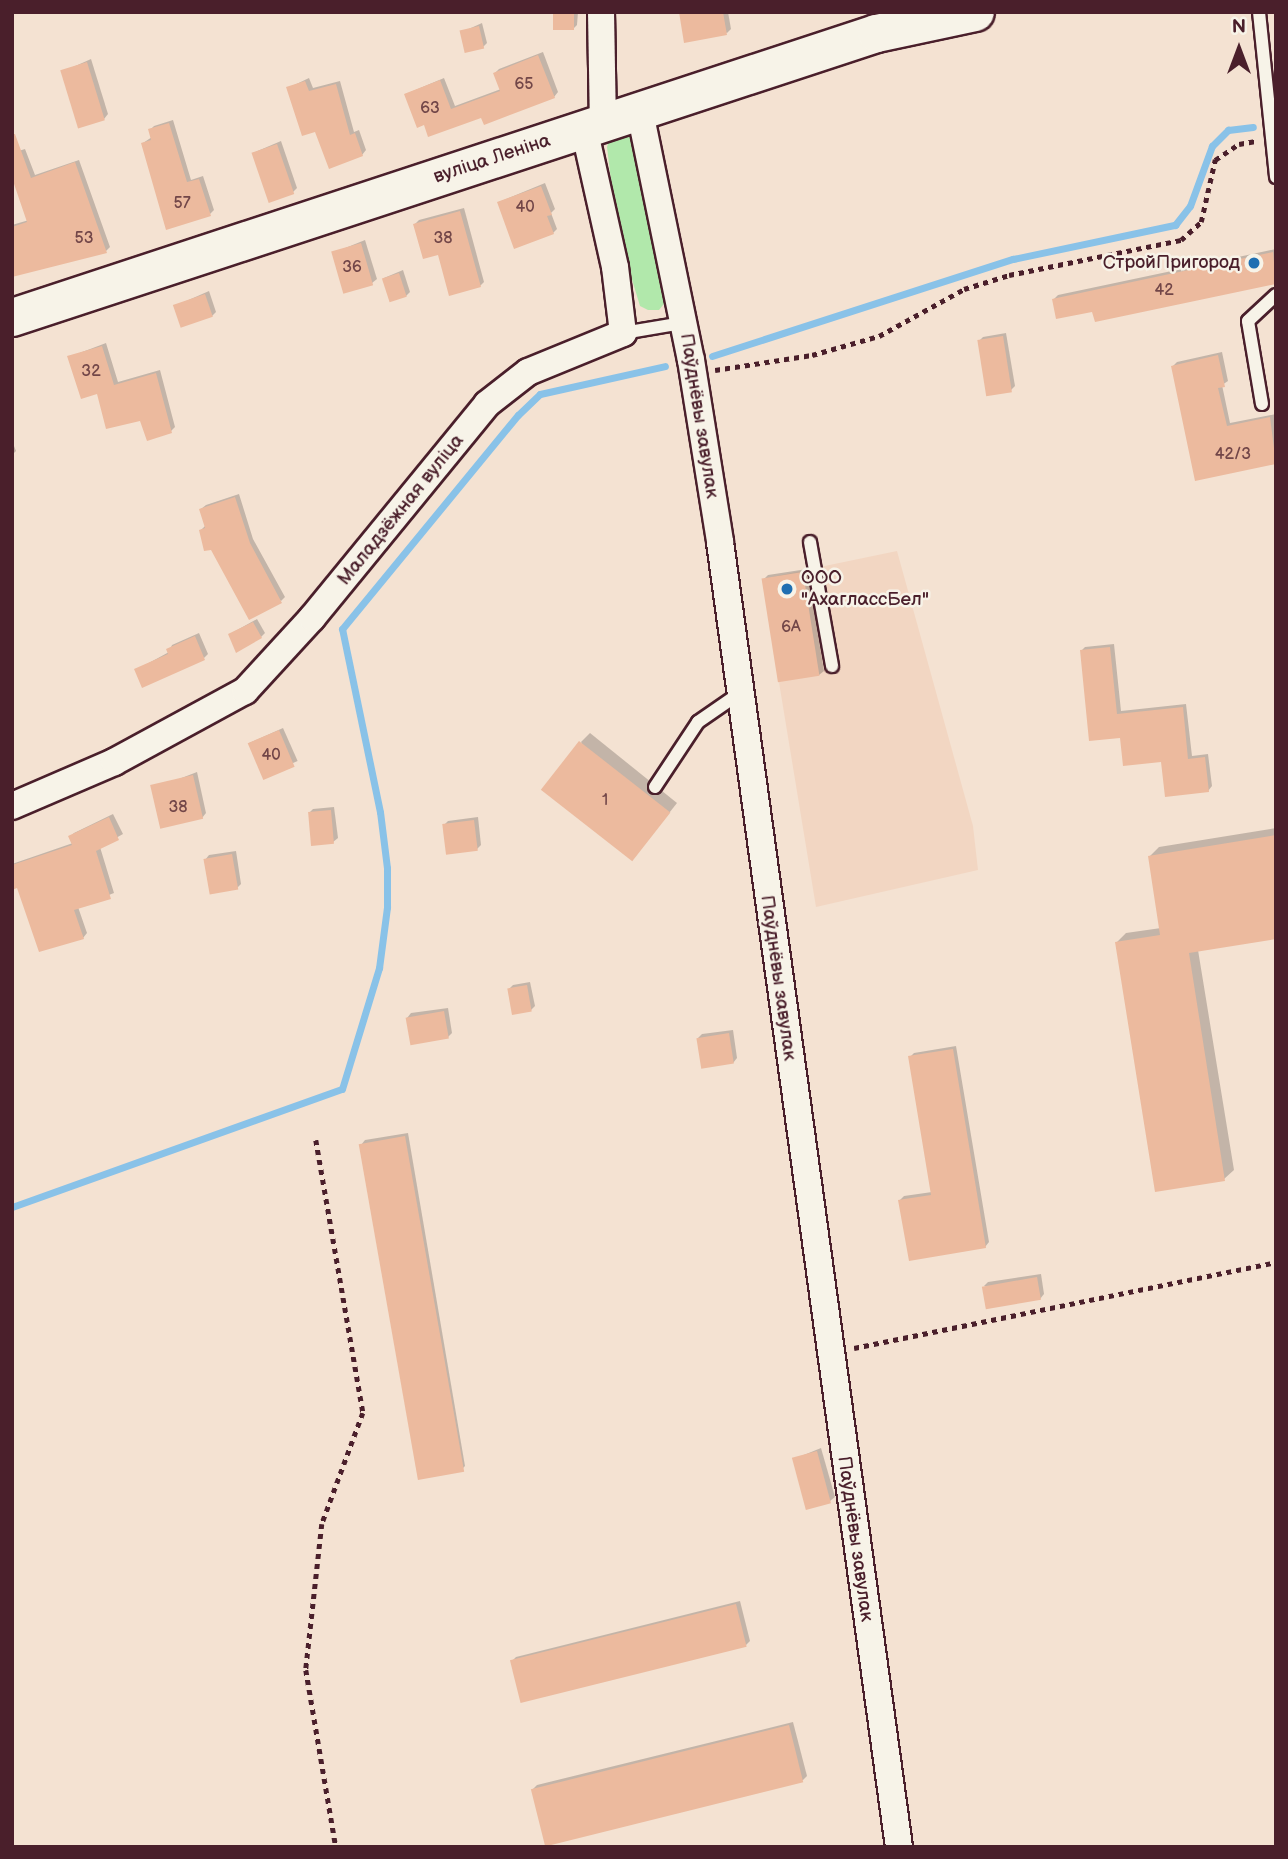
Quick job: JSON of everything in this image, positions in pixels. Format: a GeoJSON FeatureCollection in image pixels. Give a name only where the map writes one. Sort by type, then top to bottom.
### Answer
{"type":"FeatureCollection","features":[{"type":"Feature","properties":{"kind":"street"},"geometry":{"type":"LineString","coordinates":[[601,12],[594,125],[622,333]]}},
{"type":"Feature","properties":{"kind":"street","name":"вуліца Леніна"},"geometry":{"type":"LineString","coordinates":[[12,317],[876,33],[975,12]]}},
{"type":"Feature","properties":{"kind":"street","name":"Паўднёвы завулак"},"geometry":{"type":"LineString","coordinates":[[640,111],[693,373],[740,693],[899,1847]]}},
{"type":"Feature","properties":{"kind":"street","name":"Маладзёжная вуліца"},"geometry":{"type":"LineString","coordinates":[[12,806],[114,762],[245,691],[312,618],[488,404],[528,372],[622,333]]}},
{"type":"Feature","properties":{"kind":"lane"},"geometry":{"type":"LineString","coordinates":[[1259,12],[1276,177]]}},
{"type":"Feature","properties":{"kind":"lane"},"geometry":{"type":"LineString","coordinates":[[1262,404],[1248,321],[1276,295]]}},
{"type":"Feature","properties":{"kind":"lane"},"geometry":{"type":"LineString","coordinates":[[622,333],[683,323]]}},
{"type":"Feature","properties":{"kind":"lane"},"geometry":{"type":"LineString","coordinates":[[810,542],[832,666]]}},
{"type":"Feature","properties":{"kind":"lane"},"geometry":{"type":"LineString","coordinates":[[655,787],[698,722],[740,693]]}},
{"type":"Feature","properties":{"kind":"path"},"geometry":{"type":"LineString","coordinates":[[693,373],[812,355],[878,336],[964,289],[986,282],[1181,240],[1201,222],[1214,160],[1239,144],[1272,139]]}},
{"type":"Feature","properties":{"kind":"path"},"geometry":{"type":"LineString","coordinates":[[316,1140],[363,1413],[322,1524],[306,1670],[336,1847]]}},
{"type":"Feature","properties":{"kind":"path"},"geometry":{"type":"LineString","coordinates":[[829,1353],[1276,1262]]}},
{"type":"Feature","properties":{"kind":"shaded area"},"geometry":{"type":"Polygon","coordinates":[[[897,551],[973,826],[978,870],[816,907],[762,579],[897,551]]]}},
{"type":"Feature","properties":{"kind":"green space"},"geometry":{"type":"Polygon","coordinates":[[[628,131],[635,134],[667,300],[659,310],[648,310],[640,306],[617,230],[607,147],[610,137],[628,131]]]}},
{"type":"Feature","properties":{"kind":"building"},"geometry":{"type":"Polygon","coordinates":[[[553,12],[574,12],[574,30],[553,30],[553,12]]]}},
{"type":"Feature","properties":{"kind":"building"},"geometry":{"type":"Polygon","coordinates":[[[679,12],[723,12],[727,35],[684,43],[679,12]]]}},
{"type":"Feature","properties":{"kind":"building"},"geometry":{"type":"Polygon","coordinates":[[[479,26],[484,48],[465,53],[460,30],[479,26]]]}},
{"type":"Feature","properties":{"kind":"building"},"geometry":{"type":"Polygon","coordinates":[[[538,55],[555,98],[484,125],[481,118],[428,137],[424,125],[417,128],[404,94],[440,80],[451,109],[500,91],[493,73],[538,55]]]}},
{"type":"Feature","properties":{"kind":"building"},"geometry":{"type":"Polygon","coordinates":[[[87,62],[105,120],[78,129],[60,70],[87,62]]]}},
{"type":"Feature","properties":{"kind":"building"},"geometry":{"type":"Polygon","coordinates":[[[305,81],[309,91],[336,84],[350,135],[355,133],[363,156],[329,169],[315,132],[302,136],[286,87],[305,81]]]}},
{"type":"Feature","properties":{"kind":"building"},"geometry":{"type":"Polygon","coordinates":[[[169,123],[187,182],[199,179],[211,216],[166,230],[141,143],[151,140],[148,129],[169,123]]]}},
{"type":"Feature","properties":{"kind":"building"},"geometry":{"type":"Polygon","coordinates":[[[12,134],[15,134],[31,178],[75,162],[107,253],[12,277],[12,227],[27,222],[12,178],[12,134]]]}},
{"type":"Feature","properties":{"kind":"building"},"geometry":{"type":"Polygon","coordinates":[[[277,144],[294,194],[269,203],[251,153],[277,144]]]}},
{"type":"Feature","properties":{"kind":"building"},"geometry":{"type":"Polygon","coordinates":[[[541,186],[552,215],[547,216],[554,234],[514,249],[497,202],[541,186]]]}},
{"type":"Feature","properties":{"kind":"building"},"geometry":{"type":"Polygon","coordinates":[[[460,211],[481,287],[449,296],[438,255],[423,259],[413,224],[460,211]]]}},
{"type":"Feature","properties":{"kind":"building"},"geometry":{"type":"Polygon","coordinates":[[[361,243],[373,285],[343,294],[331,252],[361,243]]]}},
{"type":"Feature","properties":{"kind":"building"},"geometry":{"type":"Polygon","coordinates":[[[1273,252],[1276,284],[1095,322],[1092,312],[1056,319],[1052,299],[1273,252]]]}},
{"type":"Feature","properties":{"kind":"building"},"geometry":{"type":"Polygon","coordinates":[[[399,273],[407,297],[390,302],[382,279],[399,273]]]}},
{"type":"Feature","properties":{"kind":"building"},"geometry":{"type":"Polygon","coordinates":[[[205,294],[213,317],[181,328],[173,305],[205,294]]]}},
{"type":"Feature","properties":{"kind":"building"},"geometry":{"type":"Polygon","coordinates":[[[1003,336],[1012,392],[986,396],[977,340],[1003,336]]]}},
{"type":"Feature","properties":{"kind":"building"},"geometry":{"type":"Polygon","coordinates":[[[102,346],[114,385],[156,373],[172,433],[147,441],[140,421],[106,429],[97,394],[81,399],[67,356],[102,346]]]}},
{"type":"Feature","properties":{"kind":"building"},"geometry":{"type":"Polygon","coordinates":[[[1218,355],[1225,387],[1218,388],[1227,426],[1270,417],[1276,464],[1195,481],[1171,366],[1218,355]]]}},
{"type":"Feature","properties":{"kind":"building"},"geometry":{"type":"Polygon","coordinates":[[[235,497],[250,543],[282,603],[249,620],[211,550],[204,551],[199,530],[205,528],[199,509],[235,497]]]}},
{"type":"Feature","properties":{"kind":"building"},"geometry":{"type":"Polygon","coordinates":[[[803,572],[819,676],[778,682],[762,579],[803,572]]]}},
{"type":"Feature","properties":{"kind":"building"},"geometry":{"type":"Polygon","coordinates":[[[253,622],[262,638],[236,653],[228,634],[253,622]]]}},
{"type":"Feature","properties":{"kind":"building"},"geometry":{"type":"Polygon","coordinates":[[[195,636],[205,660],[142,688],[134,669],[168,654],[166,649],[195,636]]]}},
{"type":"Feature","properties":{"kind":"building"},"geometry":{"type":"Polygon","coordinates":[[[1110,647],[1117,714],[1183,707],[1188,759],[1205,757],[1209,792],[1165,797],[1161,762],[1123,766],[1120,738],[1089,741],[1080,650],[1110,647]]]}},
{"type":"Feature","properties":{"kind":"building"},"geometry":{"type":"Polygon","coordinates":[[[279,730],[295,767],[263,780],[248,743],[279,730]]]}},
{"type":"Feature","properties":{"kind":"building"},"geometry":{"type":"Polygon","coordinates":[[[579,741],[670,812],[632,861],[541,790],[579,741]]]}},
{"type":"Feature","properties":{"kind":"building"},"geometry":{"type":"Polygon","coordinates":[[[193,775],[203,819],[160,829],[150,785],[193,775]]]}},
{"type":"Feature","properties":{"kind":"building"},"geometry":{"type":"Polygon","coordinates":[[[331,810],[334,844],[311,846],[308,812],[331,810]]]}},
{"type":"Feature","properties":{"kind":"building"},"geometry":{"type":"Polygon","coordinates":[[[109,817],[119,840],[96,851],[111,899],[74,910],[84,939],[39,952],[17,888],[12,890],[12,865],[72,845],[68,836],[109,817]]]}},
{"type":"Feature","properties":{"kind":"building"},"geometry":{"type":"Polygon","coordinates":[[[474,820],[478,851],[446,855],[442,824],[474,820]]]}},
{"type":"Feature","properties":{"kind":"building"},"geometry":{"type":"Polygon","coordinates":[[[1276,835],[1276,939],[1189,953],[1225,1181],[1155,1192],[1115,942],[1160,935],[1148,856],[1276,835]]]}},
{"type":"Feature","properties":{"kind":"building"},"geometry":{"type":"Polygon","coordinates":[[[232,854],[238,889],[210,894],[203,859],[232,854]]]}},
{"type":"Feature","properties":{"kind":"building"},"geometry":{"type":"Polygon","coordinates":[[[527,985],[532,1012],[512,1015],[507,988],[527,985]]]}},
{"type":"Feature","properties":{"kind":"building"},"geometry":{"type":"Polygon","coordinates":[[[444,1011],[449,1039],[410,1045],[406,1018],[444,1011]]]}},
{"type":"Feature","properties":{"kind":"building"},"geometry":{"type":"Polygon","coordinates":[[[729,1033],[734,1064],[701,1069],[696,1038],[729,1033]]]}},
{"type":"Feature","properties":{"kind":"building"},"geometry":{"type":"Polygon","coordinates":[[[953,1049],[986,1248],[909,1261],[898,1200],[931,1195],[908,1056],[953,1049]]]}},
{"type":"Feature","properties":{"kind":"building"},"geometry":{"type":"Polygon","coordinates":[[[405,1136],[464,1472],[418,1480],[359,1144],[405,1136]]]}},
{"type":"Feature","properties":{"kind":"building"},"geometry":{"type":"Polygon","coordinates":[[[1037,1277],[1041,1300],[986,1309],[982,1287],[1037,1277]]]}},
{"type":"Feature","properties":{"kind":"building"},"geometry":{"type":"Polygon","coordinates":[[[817,1451],[831,1503],[806,1510],[792,1458],[817,1451]]]}},
{"type":"Feature","properties":{"kind":"building"},"geometry":{"type":"Polygon","coordinates":[[[736,1604],[747,1647],[521,1703],[510,1660],[736,1604]]]}},
{"type":"Feature","properties":{"kind":"building"},"geometry":{"type":"Polygon","coordinates":[[[789,1725],[803,1782],[545,1847],[531,1789],[789,1725]]]}},
{"type":"Feature","properties":{"kind":"waterway"},"geometry":{"type":"LineString","coordinates":[[712,356],[1013,259],[1175,225],[1190,206],[1212,146],[1228,130],[1253,127]]}},
{"type":"Feature","properties":{"kind":"waterway"},"geometry":{"type":"LineString","coordinates":[[12,1207],[342,1089],[379,968],[387,907],[387,868],[380,812],[342,629],[518,415],[540,394],[665,366]]}},
{"type":"Feature","properties":{"kind":"place","name":"СтройПригород"},"geometry":{"type":"Point","coordinates":[1254,263]}},
{"type":"Feature","properties":{"kind":"place","name":"ООО \"АхаглассБел\""},"geometry":{"type":"Point","coordinates":[787,589]}}]}
